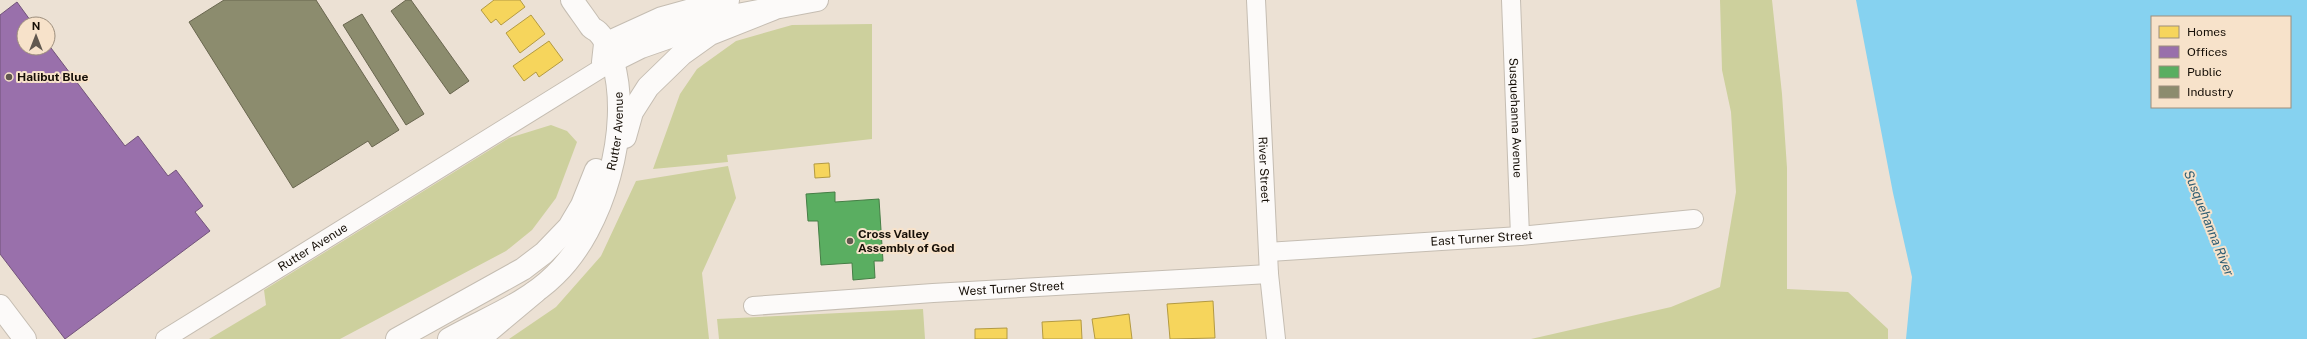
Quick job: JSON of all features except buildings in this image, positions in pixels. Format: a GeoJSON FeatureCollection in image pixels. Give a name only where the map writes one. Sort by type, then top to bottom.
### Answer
{"type":"FeatureCollection","features":[{"type":"Feature","properties":{"kind":"main road"},"geometry":{"type":"LineString","coordinates":[[572,0],[591,27],[592,36],[607,57]]}},
{"type":"Feature","properties":{"kind":"main road","name":"Rutter Avenue"},"geometry":{"type":"LineString","coordinates":[[607,57],[662,18],[728,0]]}},
{"type":"Feature","properties":{"kind":"main road","name":"Rutter Avenue"},"geometry":{"type":"LineString","coordinates":[[607,57],[641,47],[727,17],[817,0]]}},
{"type":"Feature","properties":{"kind":"main road"},"geometry":{"type":"LineString","coordinates":[[606,186],[623,146],[632,112],[648,87],[663,70],[710,34],[773,9]]}},
{"type":"Feature","properties":{"kind":"main road","name":"Rutter Avenue"},"geometry":{"type":"LineString","coordinates":[[449,339],[535,292],[572,258],[596,214],[606,186],[616,146],[620,112],[619,88],[607,57]]}},
{"type":"Feature","properties":{"kind":"main road","name":"Rutter Avenue"},"geometry":{"type":"LineString","coordinates":[[397,339],[523,269],[544,253],[569,227],[593,181],[606,134],[607,57]]}},
{"type":"Feature","properties":{"kind":"main road"},"geometry":{"type":"LineString","coordinates":[[479,339],[535,292]]}},
{"type":"Feature","properties":{"kind":"main road"},"geometry":{"type":"LineString","coordinates":[[0,306],[24,339]]}},
{"type":"Feature","properties":{"kind":"street","name":"River Street"},"geometry":{"type":"LineString","coordinates":[[1256,0],[1269,274],[1276,339]]}},
{"type":"Feature","properties":{"kind":"street","name":"Susquehanna Avenue"},"geometry":{"type":"LineString","coordinates":[[1511,0],[1520,236]]}},
{"type":"Feature","properties":{"kind":"street","name":"Rutter Avenue"},"geometry":{"type":"LineString","coordinates":[[165,339],[607,57]]}},
{"type":"Feature","properties":{"kind":"street","name":"East Turner Street"},"geometry":{"type":"LineString","coordinates":[[1268,252],[1520,236],[1694,219]]}},
{"type":"Feature","properties":{"kind":"street","name":"West Turner Street"},"geometry":{"type":"LineString","coordinates":[[753,306],[941,292],[1269,274]]}},
{"type":"Feature","properties":{"kind":"green space"},"geometry":{"type":"Polygon","coordinates":[[[1720,0],[1772,0],[1782,94],[1787,168],[1787,289],[1848,292],[1888,329],[1888,339],[1531,339],[1671,307],[1720,287],[1736,192],[1731,112],[1722,70],[1720,0]]]}},
{"type":"Feature","properties":{"kind":"green space"},"geometry":{"type":"Polygon","coordinates":[[[872,24],[872,139],[727,155],[728,162],[653,169],[680,94],[697,69],[736,41],[792,25],[872,24]]]}},
{"type":"Feature","properties":{"kind":"green space"},"geometry":{"type":"Polygon","coordinates":[[[551,125],[567,131],[577,142],[556,198],[532,230],[506,251],[340,339],[209,339],[266,305],[264,290],[509,138],[551,125]]]}},
{"type":"Feature","properties":{"kind":"green space"},"geometry":{"type":"Polygon","coordinates":[[[728,166],[736,198],[702,273],[709,339],[509,339],[556,307],[601,256],[636,181],[728,166]]]}},
{"type":"Feature","properties":{"kind":"green space"},"geometry":{"type":"Polygon","coordinates":[[[923,309],[925,339],[719,339],[717,319],[923,309]]]}},
{"type":"Feature","properties":{"kind":"water","name":"Susquehanna River"},"geometry":{"type":"Polygon","coordinates":[[[1856,0],[2307,0],[2307,339],[1906,339],[1912,277],[1893,193],[1856,0]]]}},
{"type":"Feature","properties":{"kind":"place","name":"Halibut Blue"},"geometry":{"type":"Point","coordinates":[9,77]}},
{"type":"Feature","properties":{"kind":"place","name":"Cross Valley Assembly of God"},"geometry":{"type":"Point","coordinates":[850,241]}}]}
